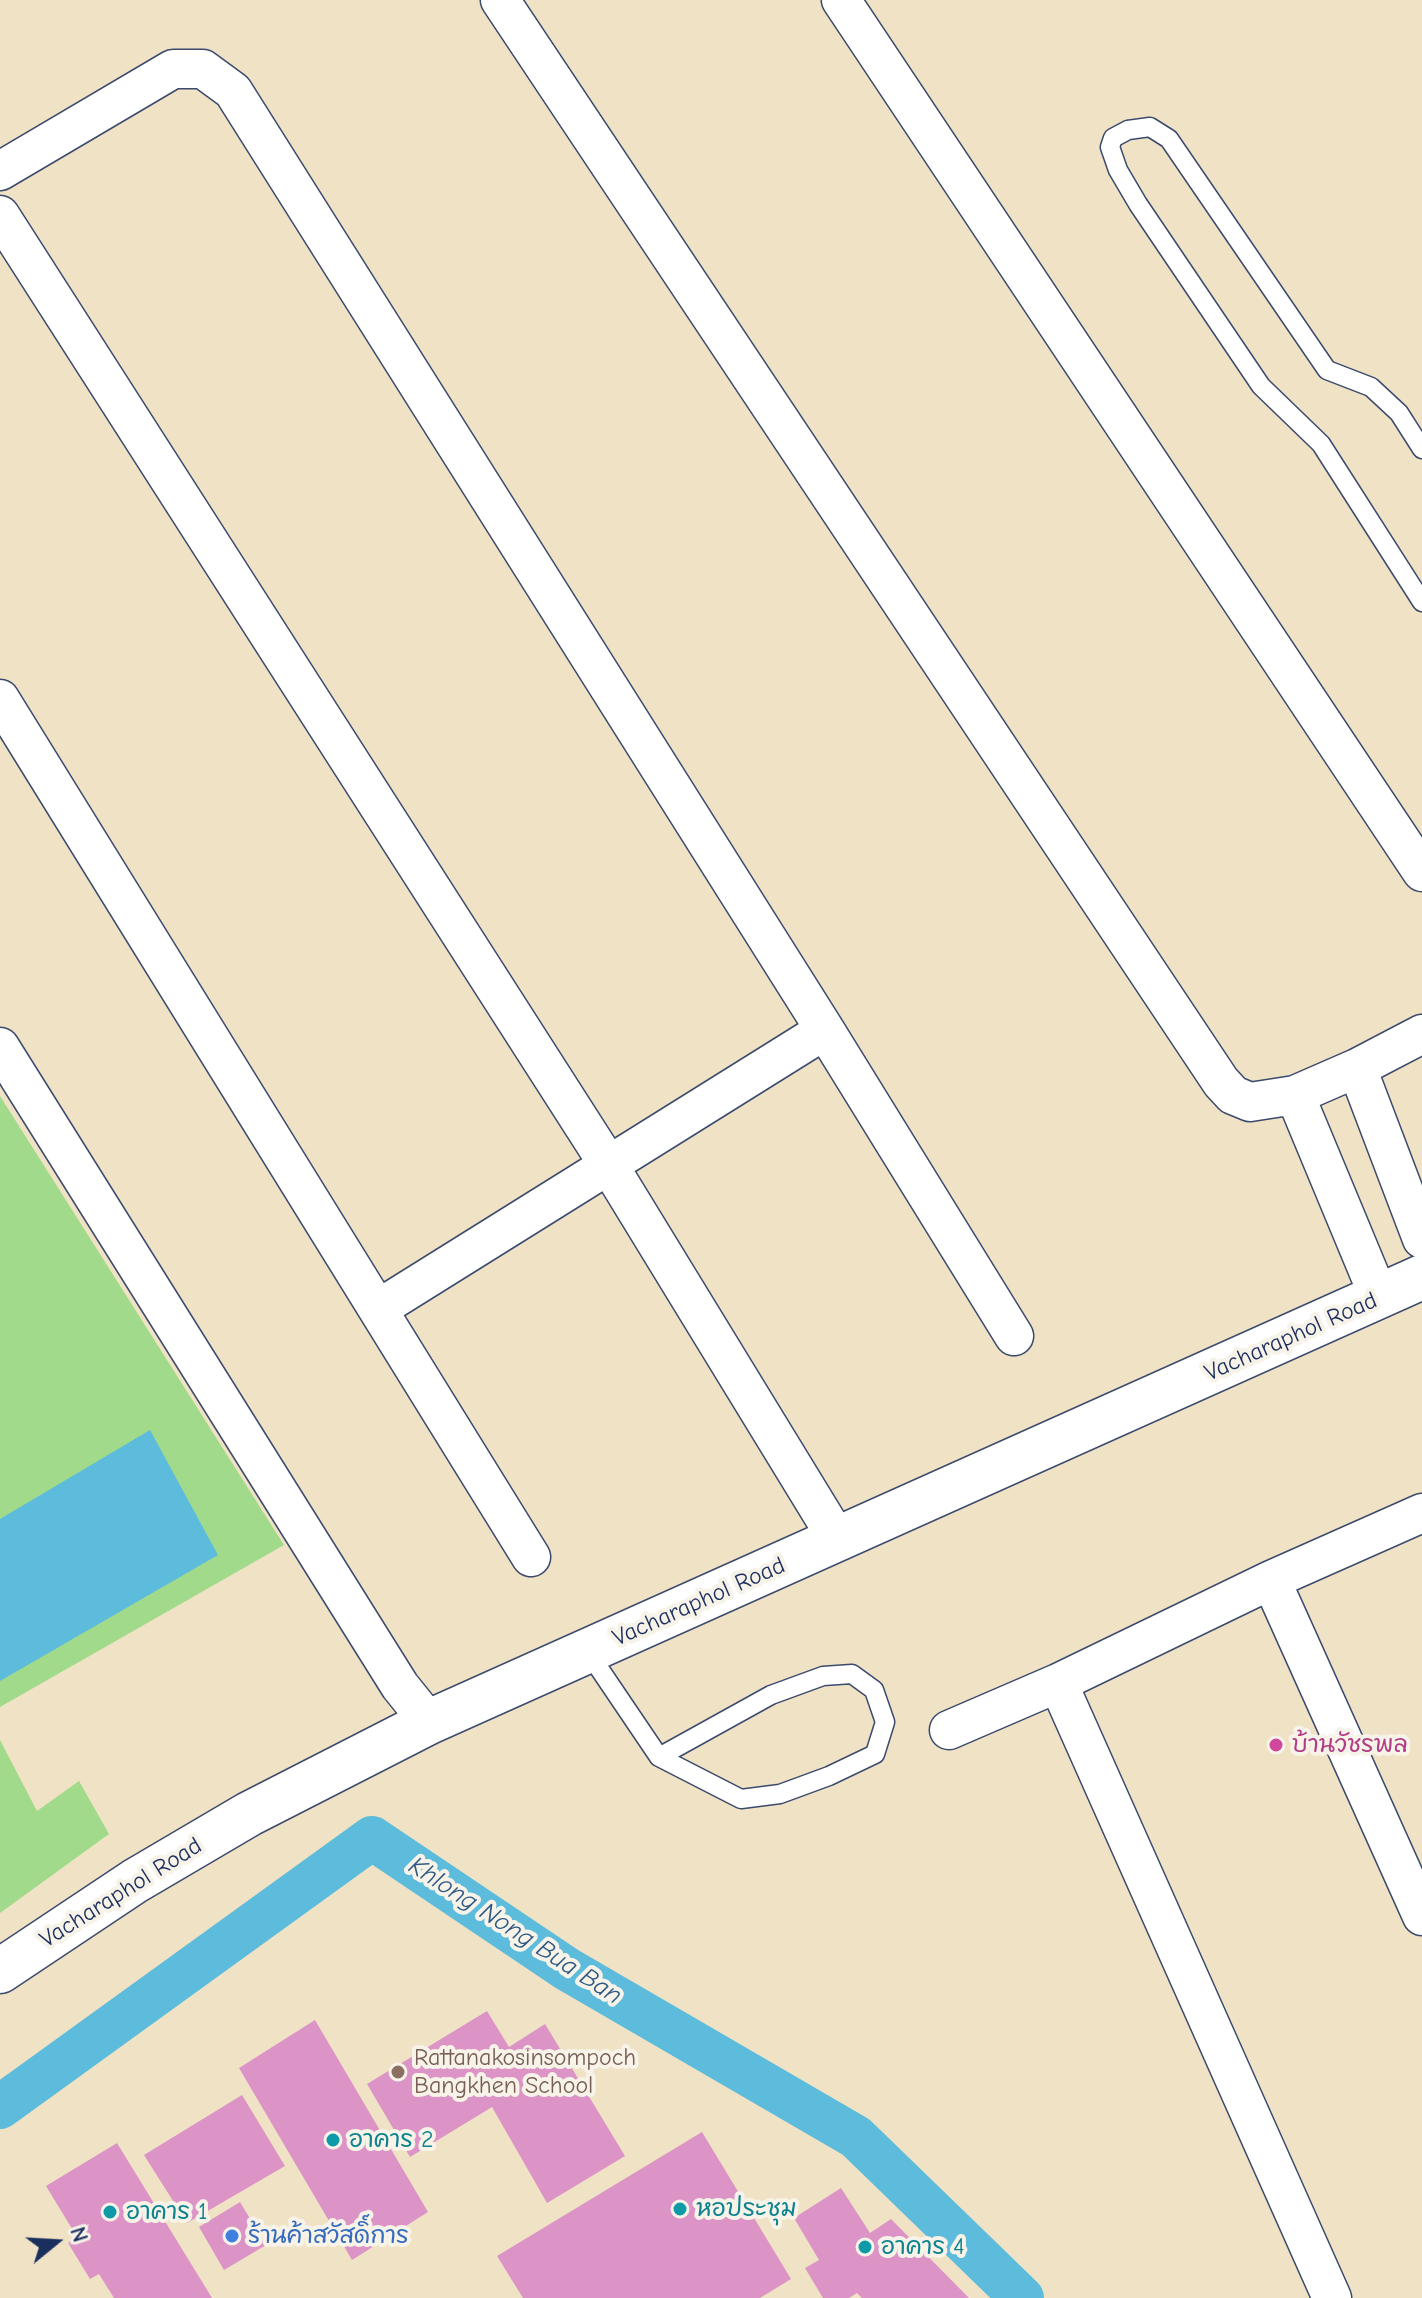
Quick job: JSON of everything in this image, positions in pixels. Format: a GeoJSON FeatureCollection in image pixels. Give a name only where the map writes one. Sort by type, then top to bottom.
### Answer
{"type":"FeatureCollection","features":[{"type":"Feature","properties":{"kind":"street"},"geometry":{"type":"LineString","coordinates":[[500,0],[1221,1082],[1233,1095],[1250,1102],[1295,1095],[1357,1068],[1422,1034]]}},
{"type":"Feature","properties":{"kind":"street"},"geometry":{"type":"LineString","coordinates":[[841,0],[1422,872]]}},
{"type":"Feature","properties":{"kind":"street"},"geometry":{"type":"LineString","coordinates":[[0,171],[173,69],[203,69],[233,91],[825,1030],[1014,1336]]}},
{"type":"Feature","properties":{"kind":"street"},"geometry":{"type":"LineString","coordinates":[[0,215],[608,1164],[838,1540]]}},
{"type":"Feature","properties":{"kind":"street"},"geometry":{"type":"LineString","coordinates":[[0,699],[531,1557]]}},
{"type":"Feature","properties":{"kind":"street"},"geometry":{"type":"LineString","coordinates":[[378,1309],[825,1030]]}},
{"type":"Feature","properties":{"kind":"street"},"geometry":{"type":"LineString","coordinates":[[0,1047],[400,1686],[429,1722]]}},
{"type":"Feature","properties":{"kind":"street"},"geometry":{"type":"LineString","coordinates":[[1357,1068],[1422,1239]]}},
{"type":"Feature","properties":{"kind":"street"},"geometry":{"type":"LineString","coordinates":[[1295,1095],[1379,1297]]}},
{"type":"Feature","properties":{"kind":"street","name":"Vacharaphol Road"},"geometry":{"type":"LineString","coordinates":[[0,1971],[135,1881],[249,1814],[429,1722],[1422,1277]]}},
{"type":"Feature","properties":{"kind":"street"},"geometry":{"type":"LineString","coordinates":[[949,1730],[1058,1683],[1271,1580],[1422,1513]]}},
{"type":"Feature","properties":{"kind":"street"},"geometry":{"type":"LineString","coordinates":[[1271,1580],[1422,1916]]}},
{"type":"Feature","properties":{"kind":"street"},"geometry":{"type":"LineString","coordinates":[[1058,1683],[1332,2298]]}},
{"type":"Feature","properties":{"kind":"lane"},"geometry":{"type":"LineString","coordinates":[[1422,449],[1399,413],[1371,387],[1327,370],[1169,139],[1150,127],[1128,130],[1113,138],[1110,147],[1118,170],[1147,217],[1261,386],[1321,444],[1422,602]]}},
{"type":"Feature","properties":{"kind":"lane"},"geometry":{"type":"LineString","coordinates":[[588,1652],[659,1757],[741,1799],[780,1794],[829,1776],[875,1754],[885,1722],[874,1690],[852,1674],[823,1676],[771,1695],[659,1757]]}},
{"type":"Feature","properties":{"kind":"green space"},"geometry":{"type":"Polygon","coordinates":[[[0,1096],[284,1545],[0,1707],[0,1096]]]}},
{"type":"Feature","properties":{"kind":"green space"},"geometry":{"type":"Polygon","coordinates":[[[0,1740],[37,1811],[79,1781],[109,1834],[0,1913],[0,1740]]]}},
{"type":"Feature","properties":{"kind":"water"},"geometry":{"type":"Polygon","coordinates":[[[150,1430],[218,1555],[0,1681],[0,1519],[150,1430]]]}},
{"type":"Feature","properties":{"kind":"building"},"geometry":{"type":"Polygon","coordinates":[[[487,2011],[509,2047],[545,2024],[625,2156],[547,2203],[492,2107],[410,2157],[367,2084],[487,2011]]]}},
{"type":"Feature","properties":{"kind":"building","name":"อาคาร 2"},"geometry":{"type":"Polygon","coordinates":[[[315,2020],[428,2212],[352,2260],[239,2068],[315,2020]]]}},
{"type":"Feature","properties":{"kind":"building"},"geometry":{"type":"Polygon","coordinates":[[[242,2095],[285,2166],[187,2223],[144,2155],[242,2095]]]}},
{"type":"Feature","properties":{"kind":"building","name":"หอประชุม"},"geometry":{"type":"Polygon","coordinates":[[[702,2132],[791,2279],[760,2298],[523,2298],[497,2256],[702,2132]]]}},
{"type":"Feature","properties":{"kind":"building","name":"อาคาร 1"},"geometry":{"type":"Polygon","coordinates":[[[117,2143],[212,2298],[114,2298],[99,2274],[90,2279],[68,2243],[77,2237],[46,2186],[117,2143]]]}},
{"type":"Feature","properties":{"kind":"building","name":"อาคาร 4"},"geometry":{"type":"Polygon","coordinates":[[[841,2188],[870,2233],[891,2219],[969,2298],[862,2298],[857,2293],[849,2298],[823,2298],[805,2268],[819,2260],[794,2218],[841,2188]]]}},
{"type":"Feature","properties":{"kind":"building","name":"ร้านค้าสวัสดิ์การ"},"geometry":{"type":"Polygon","coordinates":[[[240,2202],[266,2245],[224,2270],[199,2227],[240,2202]]]}},
{"type":"Feature","properties":{"kind":"waterway","name":"Khlong Nong Bua Ban"},"geometry":{"type":"LineString","coordinates":[[0,2107],[372,1838],[567,1969],[856,2137],[1022,2298]]}},
{"type":"Feature","properties":{"kind":"place","name":"บ้านวัชรพล"},"geometry":{"type":"Point","coordinates":[1276,1745]}},
{"type":"Feature","properties":{"kind":"place","name":"Rattanakosinsompoch Bangkhen School"},"geometry":{"type":"Point","coordinates":[398,2072]}},
{"type":"Feature","properties":{"kind":"place","name":"อาคาร 2"},"geometry":{"type":"Point","coordinates":[333,2140]}},
{"type":"Feature","properties":{"kind":"place","name":"หอประชุม"},"geometry":{"type":"Point","coordinates":[680,2209]}},
{"type":"Feature","properties":{"kind":"place","name":"อาคาร 1"},"geometry":{"type":"Point","coordinates":[110,2212]}},
{"type":"Feature","properties":{"kind":"place","name":"ร้านค้าสวัสดิ์การ"},"geometry":{"type":"Point","coordinates":[232,2236]}},
{"type":"Feature","properties":{"kind":"place","name":"อาคาร 4"},"geometry":{"type":"Point","coordinates":[865,2247]}}]}
